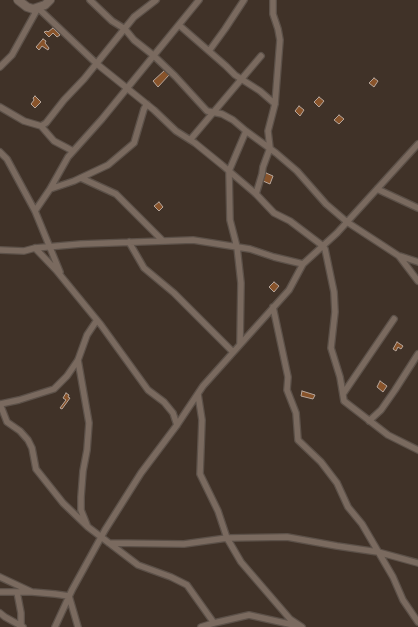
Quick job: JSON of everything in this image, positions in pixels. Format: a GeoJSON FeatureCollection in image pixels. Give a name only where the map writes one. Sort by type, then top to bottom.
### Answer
{"type":"FeatureCollection","features":[{"type":"Feature","properties":{"kind":"street"},"geometry":{"type":"LineString","coordinates":[[18,0],[27,7],[33,9],[38,8],[50,0]]}},
{"type":"Feature","properties":{"kind":"street"},"geometry":{"type":"LineString","coordinates":[[90,0],[112,21],[125,28],[134,40],[153,55],[175,76],[207,111],[222,114],[233,120],[270,148],[297,171],[326,204],[347,222],[400,256],[418,262]]}},
{"type":"Feature","properties":{"kind":"street"},"geometry":{"type":"LineString","coordinates":[[41,126],[46,123],[97,64],[134,17],[156,0]]}},
{"type":"Feature","properties":{"kind":"street"},"geometry":{"type":"LineString","coordinates":[[35,211],[50,189],[68,157],[199,0]]}},
{"type":"Feature","properties":{"kind":"street"},"geometry":{"type":"LineString","coordinates":[[209,51],[244,0]]}},
{"type":"Feature","properties":{"kind":"street"},"geometry":{"type":"LineString","coordinates":[[256,194],[270,148],[268,131],[275,104],[280,40],[273,14],[273,0]]}},
{"type":"Feature","properties":{"kind":"street"},"geometry":{"type":"LineString","coordinates":[[38,8],[97,64],[147,104],[176,131],[190,140],[229,171],[256,194],[274,213],[290,221],[323,246],[325,249],[334,292],[335,312],[331,348],[340,378],[344,401],[388,435],[418,450]]}},
{"type":"Feature","properties":{"kind":"street"},"geometry":{"type":"LineString","coordinates":[[0,66],[12,55],[38,8]]}},
{"type":"Feature","properties":{"kind":"street"},"geometry":{"type":"LineString","coordinates":[[179,25],[235,75],[260,91],[275,104]]}},
{"type":"Feature","properties":{"kind":"street"},"geometry":{"type":"LineString","coordinates":[[190,140],[261,56]]}},
{"type":"Feature","properties":{"kind":"street"},"geometry":{"type":"LineString","coordinates":[[50,189],[81,178],[108,165],[134,142],[144,109],[147,104]]}},
{"type":"Feature","properties":{"kind":"street"},"geometry":{"type":"LineString","coordinates":[[0,107],[24,121],[41,126],[54,141],[73,151]]}},
{"type":"Feature","properties":{"kind":"street"},"geometry":{"type":"LineString","coordinates":[[240,344],[241,283],[237,247],[230,220],[229,171],[246,131]]}},
{"type":"Feature","properties":{"kind":"street"},"geometry":{"type":"LineString","coordinates":[[55,627],[101,537],[141,473],[177,425],[203,386],[288,290],[303,264],[347,222],[418,144]]}},
{"type":"Feature","properties":{"kind":"street"},"geometry":{"type":"LineString","coordinates":[[0,152],[7,159],[35,211],[62,278]]}},
{"type":"Feature","properties":{"kind":"street"},"geometry":{"type":"LineString","coordinates":[[81,178],[116,194],[163,241]]}},
{"type":"Feature","properties":{"kind":"street"},"geometry":{"type":"LineString","coordinates":[[377,189],[418,208]]}},
{"type":"Feature","properties":{"kind":"street"},"geometry":{"type":"LineString","coordinates":[[0,250],[24,251],[35,248],[50,248],[81,244],[193,240],[250,249],[303,264]]}},
{"type":"Feature","properties":{"kind":"street"},"geometry":{"type":"LineString","coordinates":[[129,242],[144,268],[174,293],[233,352]]}},
{"type":"Feature","properties":{"kind":"street"},"geometry":{"type":"LineString","coordinates":[[35,248],[97,320],[148,390],[164,402],[172,413],[177,425]]}},
{"type":"Feature","properties":{"kind":"street"},"geometry":{"type":"LineString","coordinates":[[400,256],[418,281]]}},
{"type":"Feature","properties":{"kind":"street"},"geometry":{"type":"LineString","coordinates":[[273,307],[288,377],[287,390],[296,413],[298,440],[321,462],[336,483],[348,507],[362,524],[393,577],[403,600],[418,622]]}},
{"type":"Feature","properties":{"kind":"street"},"geometry":{"type":"LineString","coordinates":[[343,394],[394,319]]}},
{"type":"Feature","properties":{"kind":"street"},"geometry":{"type":"LineString","coordinates":[[97,320],[87,335],[78,360],[67,376],[54,389],[19,400],[0,404],[7,422],[28,440],[32,448],[36,469],[63,502],[88,527],[138,565],[171,577],[187,585],[214,623]]}},
{"type":"Feature","properties":{"kind":"street"},"geometry":{"type":"LineString","coordinates":[[369,421],[380,410],[418,354]]}},
{"type":"Feature","properties":{"kind":"street"},"geometry":{"type":"LineString","coordinates":[[78,360],[89,423],[81,497],[81,510],[88,527]]}},
{"type":"Feature","properties":{"kind":"street"},"geometry":{"type":"LineString","coordinates":[[198,394],[202,420],[200,474],[218,511],[227,538],[241,562],[290,619],[302,627]]}},
{"type":"Feature","properties":{"kind":"street"},"geometry":{"type":"LineString","coordinates":[[109,543],[184,544],[227,538],[287,537],[378,552],[418,563]]}},
{"type":"Feature","properties":{"kind":"street"},"geometry":{"type":"LineString","coordinates":[[0,576],[32,592]]}},
{"type":"Feature","properties":{"kind":"street"},"geometry":{"type":"LineString","coordinates":[[0,592],[32,592],[70,596]]}},
{"type":"Feature","properties":{"kind":"street"},"geometry":{"type":"LineString","coordinates":[[17,592],[22,626]]}},
{"type":"Feature","properties":{"kind":"street"},"geometry":{"type":"LineString","coordinates":[[70,596],[78,627]]}},
{"type":"Feature","properties":{"kind":"street"},"geometry":{"type":"LineString","coordinates":[[0,613],[22,626]]}},
{"type":"Feature","properties":{"kind":"street"},"geometry":{"type":"LineString","coordinates":[[201,627],[249,615],[302,627]]}},
{"type":"Feature","properties":{"kind":"building"},"geometry":{"type":"Polygon","coordinates":[[[53,28],[60,35],[57,37],[53,33],[49,37],[44,32],[48,32],[53,28]]]}},
{"type":"Feature","properties":{"kind":"building"},"geometry":{"type":"Polygon","coordinates":[[[43,39],[46,41],[45,43],[49,48],[48,50],[42,46],[39,50],[36,47],[43,39]]]}},
{"type":"Feature","properties":{"kind":"building"},"geometry":{"type":"Polygon","coordinates":[[[165,70],[169,75],[158,87],[153,81],[165,70]]]}},
{"type":"Feature","properties":{"kind":"building"},"geometry":{"type":"Polygon","coordinates":[[[374,78],[378,81],[374,87],[369,83],[374,78]]]}},
{"type":"Feature","properties":{"kind":"building"},"geometry":{"type":"Polygon","coordinates":[[[35,96],[41,102],[35,108],[31,104],[35,96]]]}},
{"type":"Feature","properties":{"kind":"building"},"geometry":{"type":"Polygon","coordinates":[[[319,97],[324,101],[319,107],[314,102],[319,97]]]}},
{"type":"Feature","properties":{"kind":"building"},"geometry":{"type":"Polygon","coordinates":[[[299,106],[304,110],[300,116],[295,111],[299,106]]]}},
{"type":"Feature","properties":{"kind":"building"},"geometry":{"type":"Polygon","coordinates":[[[339,115],[344,119],[339,124],[334,120],[339,115]]]}},
{"type":"Feature","properties":{"kind":"building"},"geometry":{"type":"Polygon","coordinates":[[[266,173],[273,176],[270,184],[263,181],[263,174],[265,175],[266,173]]]}},
{"type":"Feature","properties":{"kind":"building"},"geometry":{"type":"Polygon","coordinates":[[[159,202],[163,207],[159,211],[154,206],[159,202]]]}},
{"type":"Feature","properties":{"kind":"building"},"geometry":{"type":"Polygon","coordinates":[[[274,282],[279,286],[274,292],[269,287],[274,282]]]}},
{"type":"Feature","properties":{"kind":"building"},"geometry":{"type":"Polygon","coordinates":[[[397,342],[403,346],[401,349],[398,347],[396,351],[393,349],[397,342]]]}},
{"type":"Feature","properties":{"kind":"building"},"geometry":{"type":"Polygon","coordinates":[[[380,381],[387,386],[383,392],[377,387],[380,381]]]}},
{"type":"Feature","properties":{"kind":"building"},"geometry":{"type":"Polygon","coordinates":[[[302,391],[315,395],[313,399],[301,396],[302,391]]]}},
{"type":"Feature","properties":{"kind":"building"},"geometry":{"type":"Polygon","coordinates":[[[66,393],[70,398],[62,409],[60,408],[66,400],[63,398],[66,393]]]}}]}
